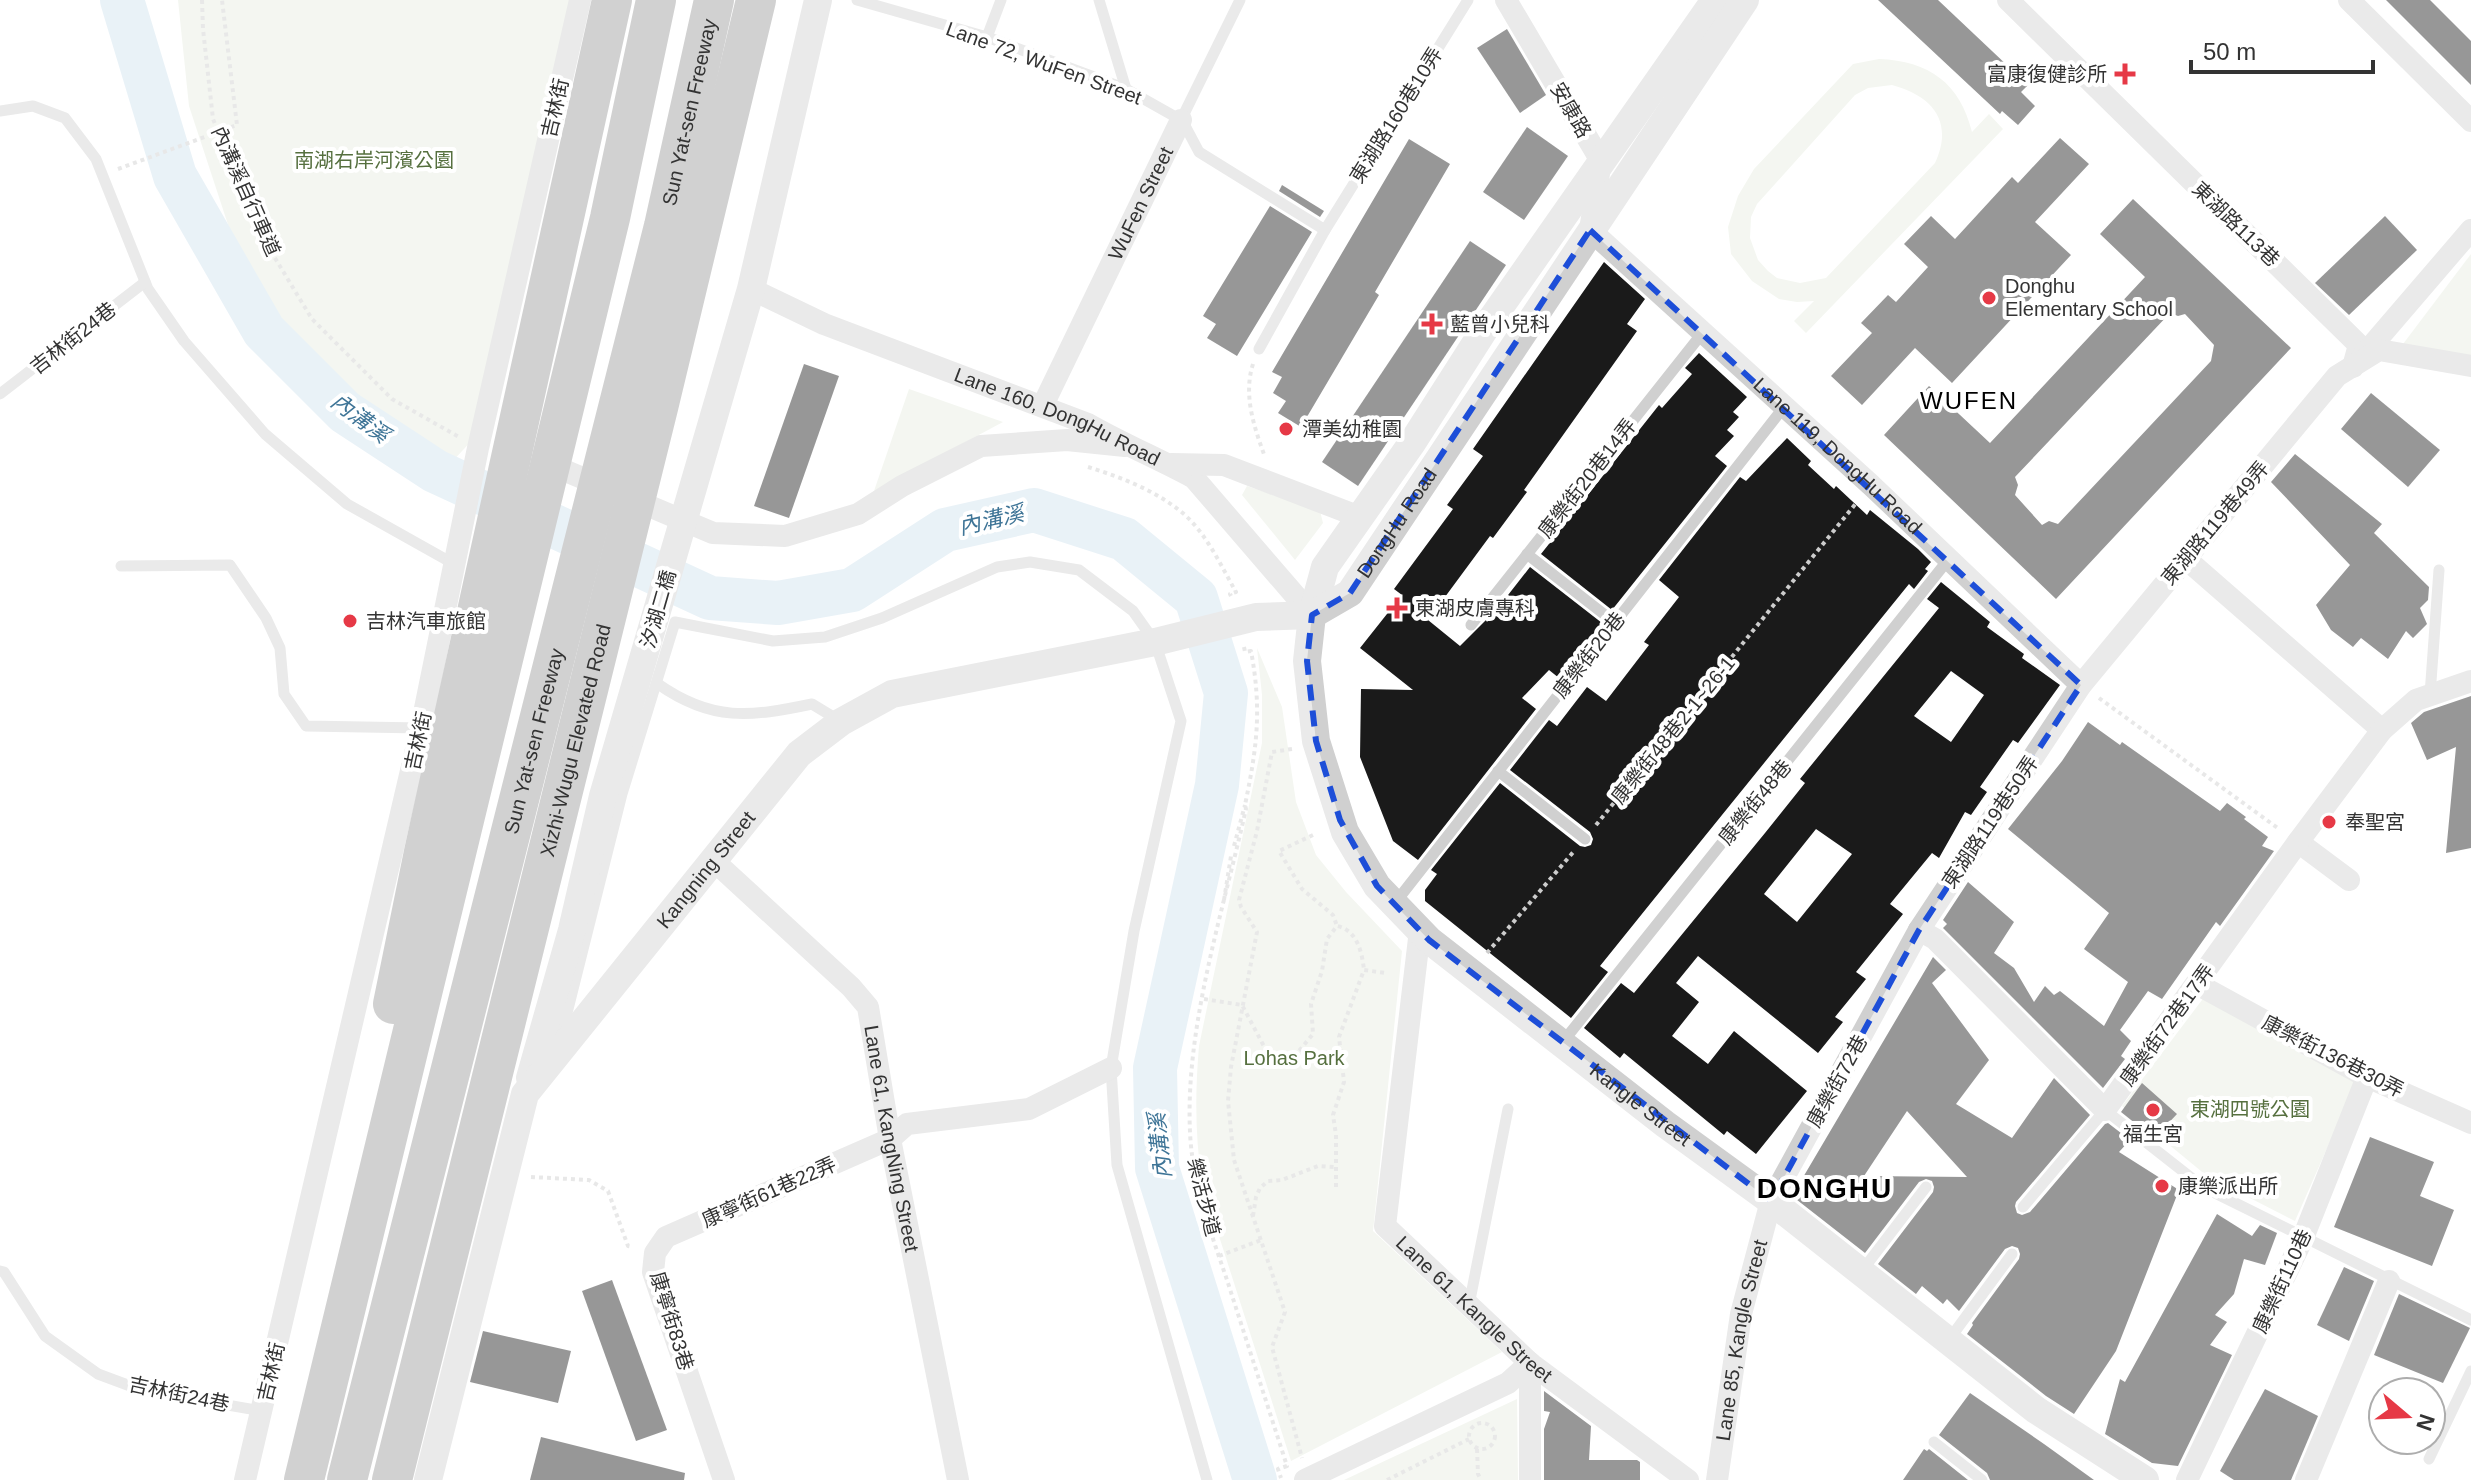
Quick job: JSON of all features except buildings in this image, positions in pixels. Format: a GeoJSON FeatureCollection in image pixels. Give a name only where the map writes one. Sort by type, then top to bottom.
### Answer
{"type":"FeatureCollection","features":[{"type":"Feature","properties":{"kind":"highway"},"geometry":{"type":"LineString","coordinates":[[297,1480],[424,852],[612,0]]}},
{"type":"Feature","properties":{"kind":"highway"},"geometry":{"type":"LineString","coordinates":[[304,1480],[610,218],[656,0]]}},
{"type":"Feature","properties":{"kind":"highway","name":"Sun Yat-sen Freeway"},"geometry":{"type":"LineString","coordinates":[[347,1480],[660,241],[714,0]]}},
{"type":"Feature","properties":{"kind":"highway","name":"Xizhi-Wugu Elevated Road"},"geometry":{"type":"LineString","coordinates":[[392,1480],[662,393],[756,0]]}},
{"type":"Feature","properties":{"kind":"street","name":"吉林街"},"geometry":{"type":"LineString","coordinates":[[245,1480],[421,728],[475,444],[580,0]]}},
{"type":"Feature","properties":{"kind":"street","name":"汐湖二橋"},"geometry":{"type":"LineString","coordinates":[[525,1094],[572,930],[603,796],[751,289],[818,0]]}},
{"type":"Feature","properties":{"kind":"street","name":"安康路"},"geometry":{"type":"LineString","coordinates":[[1506,0],[1601,161],[1590,230]]}},
{"type":"Feature","properties":{"kind":"street","name":"DongHu Road"},"geometry":{"type":"LineString","coordinates":[[1312,615],[1325,567],[1601,161],[1715,0]]}},
{"type":"Feature","properties":{"kind":"street","name":"DongHu Road"},"geometry":{"type":"LineString","coordinates":[[1312,615],[1350,593],[1745,0]]}},
{"type":"Feature","properties":{"kind":"street","name":"東湖路113巷"},"geometry":{"type":"LineString","coordinates":[[2008,0],[2359,345],[2353,367]]}},
{"type":"Feature","properties":{"kind":"street"},"geometry":{"type":"LineString","coordinates":[[2349,0],[2471,121]]}},
{"type":"Feature","properties":{"kind":"street","name":"WuFen Street"},"geometry":{"type":"LineString","coordinates":[[1043,405],[1181,120]]}},
{"type":"Feature","properties":{"kind":"street","name":"Lane 119, DongHu Road"},"geometry":{"type":"LineString","coordinates":[[1590,230],[1871,485],[2081,685]]}},
{"type":"Feature","properties":{"kind":"street"},"geometry":{"type":"LineString","coordinates":[[2353,367],[2471,230]]}},
{"type":"Feature","properties":{"kind":"street","name":"Lane 160, DongHu Road"},"geometry":{"type":"LineString","coordinates":[[751,289],[824,324],[1088,424],[1125,446],[1194,478],[1312,615]]}},
{"type":"Feature","properties":{"kind":"street"},"geometry":{"type":"LineString","coordinates":[[2353,367],[2379,350],[2471,366]]}},
{"type":"Feature","properties":{"kind":"street","name":"東湖路119巷49弄"},"geometry":{"type":"LineString","coordinates":[[2081,685],[2337,376],[2353,367]]}},
{"type":"Feature","properties":{"kind":"street"},"geometry":{"type":"LineString","coordinates":[[475,444],[676,516],[713,533],[785,536],[858,514],[902,486],[981,446],[1067,440],[1125,446]]}},
{"type":"Feature","properties":{"kind":"street"},"geometry":{"type":"LineString","coordinates":[[1169,464],[1224,465],[1360,517]]}},
{"type":"Feature","properties":{"kind":"street"},"geometry":{"type":"LineString","coordinates":[[2186,559],[2382,730]]}},
{"type":"Feature","properties":{"kind":"street","name":"Kangning Street"},"geometry":{"type":"LineString","coordinates":[[428,1480],[525,1094],[799,754],[841,722],[892,694],[1166,640],[1249,619],[1312,615]]}},
{"type":"Feature","properties":{"kind":"street","name":"Kangle Street"},"geometry":{"type":"LineString","coordinates":[[1312,615],[1307,661],[1316,741],[1345,832],[1377,886],[1420,930],[1561,1044],[1771,1201],[2036,1410],[2145,1480]]}},
{"type":"Feature","properties":{"kind":"street","name":"康樂街72巷17弄"},"geometry":{"type":"LineString","coordinates":[[2105,1110],[2382,730],[2416,700],[2471,681]]}},
{"type":"Feature","properties":{"kind":"street","name":"東湖路119巷50弄"},"geometry":{"type":"LineString","coordinates":[[1903,960],[1919,930],[2081,685]]}},
{"type":"Feature","properties":{"kind":"street"},"geometry":{"type":"LineString","coordinates":[[2298,842],[2349,880]]}},
{"type":"Feature","properties":{"kind":"street","name":"Lane 61, KangNing Street"},"geometry":{"type":"LineString","coordinates":[[714,861],[851,987],[868,1007],[890,1139],[958,1480]]}},
{"type":"Feature","properties":{"kind":"street","name":"Lane 61, Kangle Street"},"geometry":{"type":"LineString","coordinates":[[1420,930],[1385,1226],[1530,1363],[1688,1480]]}},
{"type":"Feature","properties":{"kind":"street"},"geometry":{"type":"LineString","coordinates":[[1919,930],[1935,939],[2105,1110]]}},
{"type":"Feature","properties":{"kind":"street","name":"康樂街72巷"},"geometry":{"type":"LineString","coordinates":[[1771,1201],[1903,960]]}},
{"type":"Feature","properties":{"kind":"street","name":"康樂街136巷30弄"},"geometry":{"type":"LineString","coordinates":[[2197,984],[2367,1077],[2471,1123]]}},
{"type":"Feature","properties":{"kind":"street","name":"康寧街61巷22弄"},"geometry":{"type":"LineString","coordinates":[[655,1253],[666,1237],[890,1139],[907,1124],[1029,1109],[1111,1068]]}},
{"type":"Feature","properties":{"kind":"street","name":"康樂街110巷"},"geometry":{"type":"LineString","coordinates":[[2187,1480],[2303,1238],[2367,1077]]}},
{"type":"Feature","properties":{"kind":"street","name":"Lane 85, Kangle Street"},"geometry":{"type":"LineString","coordinates":[[1717,1480],[1741,1314],[1771,1201]]}},
{"type":"Feature","properties":{"kind":"street","name":"康寧街83巷"},"geometry":{"type":"LineString","coordinates":[[655,1253],[653,1272],[724,1480]]}},
{"type":"Feature","properties":{"kind":"street"},"geometry":{"type":"LineString","coordinates":[[2306,1480],[2389,1281]]}},
{"type":"Feature","properties":{"kind":"street"},"geometry":{"type":"LineString","coordinates":[[1306,1480],[1508,1383],[1530,1363]]}},
{"type":"Feature","properties":{"kind":"street"},"geometry":{"type":"LineString","coordinates":[[1530,1363],[1530,1480]]}},
{"type":"Feature","properties":{"kind":"lane","name":"Lane 72, WuFen Street"},"geometry":{"type":"LineString","coordinates":[[857,0],[987,37],[1126,89],[1181,120]]}},
{"type":"Feature","properties":{"kind":"lane"},"geometry":{"type":"LineString","coordinates":[[987,37],[1001,0]]}},
{"type":"Feature","properties":{"kind":"lane"},"geometry":{"type":"LineString","coordinates":[[1099,0],[1126,89]]}},
{"type":"Feature","properties":{"kind":"lane","name":"WuFen Street"},"geometry":{"type":"LineString","coordinates":[[1181,120],[1240,0]]}},
{"type":"Feature","properties":{"kind":"lane","name":"東湖路160巷10弄"},"geometry":{"type":"LineString","coordinates":[[1259,349],[1325,230],[1468,0]]}},
{"type":"Feature","properties":{"kind":"lane"},"geometry":{"type":"LineString","coordinates":[[0,111],[33,106],[65,118],[96,159],[145,282],[184,341],[265,434],[347,504],[454,564]]}},
{"type":"Feature","properties":{"kind":"lane"},"geometry":{"type":"LineString","coordinates":[[1181,120],[1199,152],[1325,230]]}},
{"type":"Feature","properties":{"kind":"lane","name":"吉林街24巷"},"geometry":{"type":"LineString","coordinates":[[0,394],[145,282]]}},
{"type":"Feature","properties":{"kind":"lane"},"geometry":{"type":"LineString","coordinates":[[676,516],[740,297],[751,289]]}},
{"type":"Feature","properties":{"kind":"lane","name":"康樂街20巷14弄"},"geometry":{"type":"LineString","coordinates":[[1471,625],[1704,331]]}},
{"type":"Feature","properties":{"kind":"lane","name":"康樂街20巷"},"geometry":{"type":"LineString","coordinates":[[1395,903],[1784,407]]}},
{"type":"Feature","properties":{"kind":"lane"},"geometry":{"type":"LineString","coordinates":[[1527,554],[1614,622]]}},
{"type":"Feature","properties":{"kind":"lane","name":"康樂街48巷"},"geometry":{"type":"LineString","coordinates":[[1561,1044],[1948,560]]}},
{"type":"Feature","properties":{"kind":"lane"},"geometry":{"type":"LineString","coordinates":[[557,1053],[622,794],[675,622],[773,641],[825,637],[882,618],[997,567],[1030,562],[1079,570],[1166,640],[1181,721],[1134,931],[1111,1068],[1117,1165],[1207,1480]]}},
{"type":"Feature","properties":{"kind":"lane"},"geometry":{"type":"LineString","coordinates":[[121,566],[230,565],[266,618],[280,648],[284,694],[306,726],[421,728]]}},
{"type":"Feature","properties":{"kind":"lane"},"geometry":{"type":"LineString","coordinates":[[2430,695],[2439,570]]}},
{"type":"Feature","properties":{"kind":"lane"},"geometry":{"type":"LineString","coordinates":[[658,684],[681,700],[707,710],[772,713],[812,704],[841,722]]}},
{"type":"Feature","properties":{"kind":"lane"},"geometry":{"type":"LineString","coordinates":[[1498,771],[1585,839]]}},
{"type":"Feature","properties":{"kind":"lane"},"geometry":{"type":"LineString","coordinates":[[1469,1305],[1508,1109]]}},
{"type":"Feature","properties":{"kind":"lane"},"geometry":{"type":"LineString","coordinates":[[2023,1207],[2105,1110],[2203,1187],[2471,1320]]}},
{"type":"Feature","properties":{"kind":"lane"},"geometry":{"type":"LineString","coordinates":[[1861,1273],[1926,1187]]}},
{"type":"Feature","properties":{"kind":"lane"},"geometry":{"type":"LineString","coordinates":[[1948,1342],[2012,1254]]}},
{"type":"Feature","properties":{"kind":"lane","name":"吉林街24巷"},"geometry":{"type":"LineString","coordinates":[[0,1271],[4,1272],[45,1336],[98,1374],[141,1390],[262,1411]]}},
{"type":"Feature","properties":{"kind":"lane"},"geometry":{"type":"LineString","coordinates":[[2429,1459],[2471,1371]]}},
{"type":"Feature","properties":{"kind":"lane"},"geometry":{"type":"LineString","coordinates":[[1934,1442],[1982,1480]]}},
{"type":"Feature","properties":{"kind":"path","name":"內溝溪自行車道"},"geometry":{"type":"LineString","coordinates":[[202,0],[213,119],[261,235],[275,259],[312,319],[392,399],[475,444]]}},
{"type":"Feature","properties":{"kind":"path"},"geometry":{"type":"LineString","coordinates":[[111,172],[237,125],[222,0]]}},
{"type":"Feature","properties":{"kind":"path"},"geometry":{"type":"LineString","coordinates":[[1259,349],[1249,377],[1249,399],[1255,429],[1274,486]]}},
{"type":"Feature","properties":{"kind":"path"},"geometry":{"type":"LineString","coordinates":[[1082,465],[1131,481],[1180,510],[1210,544],[1233,593]]}},
{"type":"Feature","properties":{"kind":"path","name":"康樂街48巷2-1~26-1"},"geometry":{"type":"LineString","coordinates":[[1471,971],[1585,839],[1871,485]]}},
{"type":"Feature","properties":{"kind":"path"},"geometry":{"type":"LineString","coordinates":[[1234,846],[1258,745],[1256,677],[1248,651]]}},
{"type":"Feature","properties":{"kind":"path"},"geometry":{"type":"LineString","coordinates":[[2081,685],[2298,842]]}},
{"type":"Feature","properties":{"kind":"path"},"geometry":{"type":"LineString","coordinates":[[1292,749],[1272,752],[1257,831],[1241,890],[1241,907],[1257,932],[1231,1067],[1228,1101],[1234,1160],[1285,1312],[1272,1347],[1306,1480]]}},
{"type":"Feature","properties":{"kind":"path"},"geometry":{"type":"LineString","coordinates":[[1224,902],[1245,805]]}},
{"type":"Feature","properties":{"kind":"path"},"geometry":{"type":"LineString","coordinates":[[1313,835],[1279,851],[1302,889],[1333,915],[1337,926]]}},
{"type":"Feature","properties":{"kind":"path"},"geometry":{"type":"LineString","coordinates":[[1224,902],[1231,856]]}},
{"type":"Feature","properties":{"kind":"path","name":"樂活步道"},"geometry":{"type":"LineString","coordinates":[[1224,902],[1194,1044],[1190,1080],[1190,1136],[1198,1184],[1219,1256],[1287,1466],[1278,1469],[1281,1477]]}},
{"type":"Feature","properties":{"kind":"path"},"geometry":{"type":"LineString","coordinates":[[1242,1005],[1267,1052],[1285,1058],[1294,1057],[1313,1034],[1311,1004],[1322,971],[1327,939],[1337,926]]}},
{"type":"Feature","properties":{"kind":"path"},"geometry":{"type":"LineString","coordinates":[[1336,1187],[1333,1115],[1344,1082],[1339,1037],[1364,970],[1362,952],[1352,934],[1343,926],[1337,926]]}},
{"type":"Feature","properties":{"kind":"path"},"geometry":{"type":"LineString","coordinates":[[1364,970],[1386,973]]}},
{"type":"Feature","properties":{"kind":"path"},"geometry":{"type":"LineString","coordinates":[[1203,999],[1242,1005]]}},
{"type":"Feature","properties":{"kind":"path"},"geometry":{"type":"LineString","coordinates":[[1252,1218],[1256,1197],[1268,1181],[1282,1180],[1318,1166],[1335,1167]]}},
{"type":"Feature","properties":{"kind":"path","name":"康寧街83巷"},"geometry":{"type":"LineString","coordinates":[[505,1174],[589,1180],[608,1191],[628,1246],[655,1253]]}},
{"type":"Feature","properties":{"kind":"path"},"geometry":{"type":"LineString","coordinates":[[1219,1256],[1261,1240]]}},
{"type":"Feature","properties":{"kind":"path"},"geometry":{"type":"LineString","coordinates":[[1387,1480],[1469,1439],[1474,1426],[1487,1424],[1492,1428],[1494,1441],[1484,1449],[1477,1449]]}},
{"type":"Feature","properties":{"kind":"path"},"geometry":{"type":"LineString","coordinates":[[1469,1439],[1477,1449],[1481,1480]]}},
{"type":"Feature","properties":{"kind":"highlighted area"},"geometry":{"type":"Polygon","coordinates":[[[1590,230],[2081,685],[1919,930],[1771,1201],[1429,940],[1377,886],[1340,820],[1316,741],[1307,661],[1312,615],[1350,593],[1590,230]]]}},
{"type":"Feature","properties":{"kind":"green space","name":"南湖右岸河濱公園"},"geometry":{"type":"Polygon","coordinates":[[[178,0],[574,0],[475,437],[451,463],[413,439],[299,351],[238,255],[189,106],[178,0]]]}},
{"type":"Feature","properties":{"kind":"green space"},"geometry":{"type":"Polygon","coordinates":[[[1879,59],[1913,64],[1927,70],[1940,78],[1959,100],[1972,132],[1989,114],[2003,129],[1806,333],[1794,321],[1814,301],[1779,299],[1752,281],[1731,254],[1728,227],[1738,196],[1754,169],[1853,64],[1879,59]],[[1892,85],[1868,88],[1855,95],[1757,204],[1751,217],[1750,238],[1758,260],[1777,278],[1800,283],[1826,278],[1935,163],[1942,135],[1941,123],[1929,104],[1892,85]]]}},
{"type":"Feature","properties":{"kind":"green space"},"geometry":{"type":"Polygon","coordinates":[[[2471,254],[2471,360],[2400,348],[2471,254]]]}},
{"type":"Feature","properties":{"kind":"green space"},"geometry":{"type":"Polygon","coordinates":[[[909,389],[1003,422],[874,491],[909,389]]]}},
{"type":"Feature","properties":{"kind":"green space"},"geometry":{"type":"Polygon","coordinates":[[[1247,486],[1320,511],[1323,523],[1295,560],[1242,495],[1247,486]]]}},
{"type":"Feature","properties":{"kind":"green space","name":"Lohas Park"},"geometry":{"type":"Polygon","coordinates":[[[1257,648],[1282,707],[1296,802],[1316,855],[1402,951],[1373,1231],[1502,1352],[1291,1461],[1202,1183],[1197,1131],[1199,1046],[1262,743],[1262,695],[1257,648]]]}},
{"type":"Feature","properties":{"kind":"green space","name":"東湖四號公園"},"geometry":{"type":"Polygon","coordinates":[[[2205,996],[2358,1078],[2295,1221],[2207,1176],[2122,1106],[2205,996]]]}},
{"type":"Feature","properties":{"kind":"green space"},"geometry":{"type":"Polygon","coordinates":[[[1517,1399],[1518,1480],[1344,1480],[1517,1399]]]}},
{"type":"Feature","properties":{"kind":"waterway","name":"內溝溪"},"geometry":{"type":"LineString","coordinates":[[122,0],[175,176],[264,331],[345,412],[435,471],[710,598],[778,603],[852,590],[945,530],[1034,510],[1124,539],[1196,598],[1226,693],[1217,785],[1155,1068],[1157,1168],[1255,1480]]}},
{"type":"Feature","properties":{"kind":"place","name":"富康復健診所"},"geometry":{"type":"Point","coordinates":[2125,74]}},
{"type":"Feature","properties":{"kind":"place","name":"Donghu Elementary School"},"geometry":{"type":"Point","coordinates":[1989,298]}},
{"type":"Feature","properties":{"kind":"place","name":"藍曾小兒科"},"geometry":{"type":"Point","coordinates":[1432,324]}},
{"type":"Feature","properties":{"kind":"place","name":"潭美幼稚園"},"geometry":{"type":"Point","coordinates":[1286,429]}},
{"type":"Feature","properties":{"kind":"place","name":"東湖皮膚專科"},"geometry":{"type":"Point","coordinates":[1397,608]}},
{"type":"Feature","properties":{"kind":"place","name":"吉林汽車旅館"},"geometry":{"type":"Point","coordinates":[350,621]}},
{"type":"Feature","properties":{"kind":"place","name":"奉聖宮"},"geometry":{"type":"Point","coordinates":[2329,822]}},
{"type":"Feature","properties":{"kind":"place","name":"福生宮"},"geometry":{"type":"Point","coordinates":[2153,1110]}},
{"type":"Feature","properties":{"kind":"place","name":"康樂派出所"},"geometry":{"type":"Point","coordinates":[2162,1186]}},
{"type":"Feature","properties":{"kind":"district","name":"WUFEN"},"geometry":{"type":"Point","coordinates":[1969,400]}},
{"type":"Feature","properties":{"kind":"district","name":"DONGHU"},"geometry":{"type":"Point","coordinates":[1825,1188]}}]}
